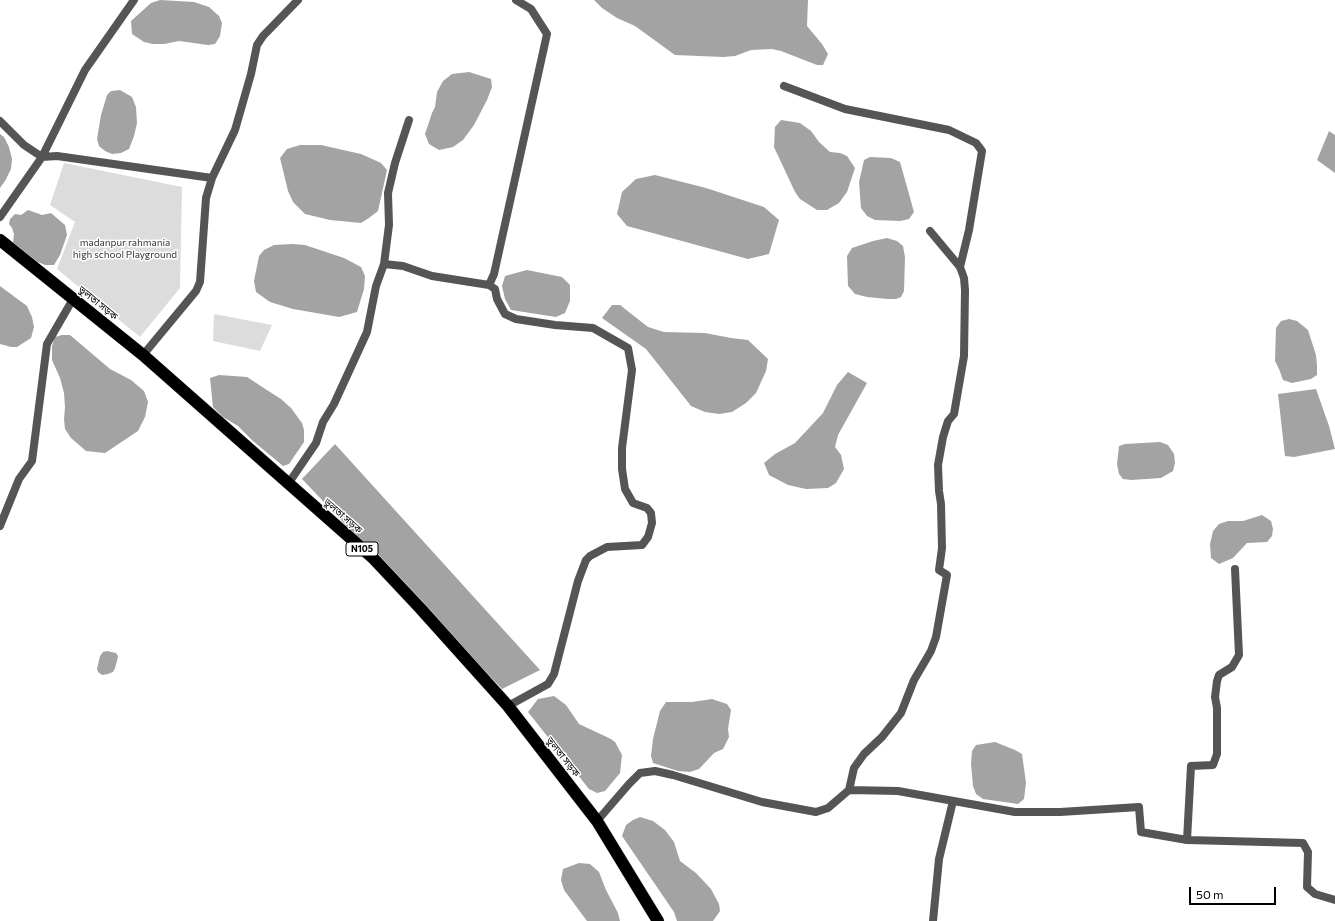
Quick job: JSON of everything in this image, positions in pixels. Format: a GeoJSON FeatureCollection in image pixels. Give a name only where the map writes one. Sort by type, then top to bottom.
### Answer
{"type":"FeatureCollection","features":[{"type":"Feature","properties":{"kind":"highway","name":"ভুলতা সড়ক"},"geometry":{"type":"LineString","coordinates":[[0,240],[143,355],[373,558],[508,706],[597,821],[658,921]]}},
{"type":"Feature","properties":{"kind":"street"},"geometry":{"type":"LineString","coordinates":[[0,217],[42,157],[85,70],[134,0]]}},
{"type":"Feature","properties":{"kind":"street"},"geometry":{"type":"LineString","coordinates":[[143,355],[196,291],[200,282],[206,198],[212,178],[235,130],[257,45],[263,36],[298,0]]}},
{"type":"Feature","properties":{"kind":"street"},"geometry":{"type":"LineString","coordinates":[[489,285],[494,274],[547,34],[531,9],[516,0]]}},
{"type":"Feature","properties":{"kind":"street"},"geometry":{"type":"LineString","coordinates":[[784,86],[845,109],[949,130],[976,143],[982,151],[969,230],[960,267]]}},
{"type":"Feature","properties":{"kind":"street"},"geometry":{"type":"LineString","coordinates":[[288,484],[316,443],[323,422],[334,404],[368,332],[376,286],[384,264],[389,224],[388,194],[395,163],[409,120]]}},
{"type":"Feature","properties":{"kind":"street"},"geometry":{"type":"LineString","coordinates":[[0,121],[24,145],[42,157],[58,156],[212,178]]}},
{"type":"Feature","properties":{"kind":"street"},"geometry":{"type":"LineString","coordinates":[[597,821],[640,773],[655,771],[674,775],[762,802],[816,812],[828,808],[849,790],[854,768],[864,754],[882,737],[901,713],[914,680],[936,637],[947,575],[939,570],[942,548],[938,465],[943,436],[948,421],[954,414],[964,356],[964,278],[960,267],[930,231]]}},
{"type":"Feature","properties":{"kind":"street"},"geometry":{"type":"LineString","coordinates":[[384,264],[403,266],[432,276],[489,285],[495,289],[497,299],[505,314],[516,319],[555,325],[593,328],[628,348],[632,370],[622,448],[623,475],[625,489],[633,503],[647,508],[651,513],[652,524],[648,537],[642,545],[607,547],[590,556],[586,560],[578,581],[554,674],[548,684],[508,706]]}},
{"type":"Feature","properties":{"kind":"street"},"geometry":{"type":"LineString","coordinates":[[0,526],[19,479],[32,461],[47,344],[73,299]]}},
{"type":"Feature","properties":{"kind":"street"},"geometry":{"type":"LineString","coordinates":[[1187,840],[1191,766],[1213,765],[1217,754],[1217,708],[1215,697],[1217,681],[1219,675],[1232,667],[1239,655],[1234,569]]}},
{"type":"Feature","properties":{"kind":"street"},"geometry":{"type":"LineString","coordinates":[[849,790],[898,791],[1015,812],[1060,812],[1139,807],[1141,832],[1187,840],[1303,843],[1308,852],[1308,887],[1315,894],[1335,900]]}},
{"type":"Feature","properties":{"kind":"street"},"geometry":{"type":"LineString","coordinates":[[933,921],[939,858],[953,800]]}},
{"type":"Feature","properties":{"kind":"green space","name":"madanpur rahmania high school Playground"},"geometry":{"type":"Polygon","coordinates":[[[64,163],[182,187],[180,288],[140,337],[57,269],[75,222],[50,205],[64,163]]]}},
{"type":"Feature","properties":{"kind":"green space"},"geometry":{"type":"Polygon","coordinates":[[[214,314],[272,325],[260,351],[213,341],[214,314]]]}},
{"type":"Feature","properties":{"kind":"shaded area"},"geometry":{"type":"Polygon","coordinates":[[[160,0],[194,2],[209,7],[219,16],[222,23],[220,36],[215,44],[208,45],[179,41],[164,44],[153,44],[144,42],[132,34],[131,21],[151,3],[160,0]]]}},
{"type":"Feature","properties":{"kind":"shaded area"},"geometry":{"type":"Polygon","coordinates":[[[594,0],[808,0],[807,26],[828,54],[823,65],[817,65],[772,49],[751,50],[735,56],[723,57],[675,55],[635,26],[617,18],[602,8],[594,0]]]}},
{"type":"Feature","properties":{"kind":"shaded area"},"geometry":{"type":"Polygon","coordinates":[[[469,72],[491,79],[492,87],[487,100],[474,125],[463,140],[453,147],[439,150],[429,144],[425,134],[435,107],[437,92],[443,81],[452,74],[469,72]]]}},
{"type":"Feature","properties":{"kind":"shaded area"},"geometry":{"type":"Polygon","coordinates":[[[120,90],[132,97],[136,107],[137,123],[129,149],[121,153],[112,154],[99,146],[97,139],[101,115],[107,95],[111,91],[120,90]]]}},
{"type":"Feature","properties":{"kind":"shaded area"},"geometry":{"type":"Polygon","coordinates":[[[781,120],[800,123],[811,131],[819,142],[830,152],[840,153],[847,156],[855,168],[847,192],[839,203],[827,210],[817,210],[800,199],[795,192],[774,147],[775,127],[781,120]]]}},
{"type":"Feature","properties":{"kind":"shaded area"},"geometry":{"type":"Polygon","coordinates":[[[1329,131],[1335,135],[1335,173],[1317,160],[1329,131]]]}},
{"type":"Feature","properties":{"kind":"shaded area"},"geometry":{"type":"Polygon","coordinates":[[[0,134],[4,137],[9,147],[12,159],[11,169],[0,188],[0,134]]]}},
{"type":"Feature","properties":{"kind":"shaded area"},"geometry":{"type":"Polygon","coordinates":[[[300,145],[321,145],[361,154],[381,163],[387,170],[378,211],[361,223],[330,220],[305,214],[293,202],[288,191],[280,158],[287,149],[300,145]]]}},
{"type":"Feature","properties":{"kind":"shaded area"},"geometry":{"type":"Polygon","coordinates":[[[870,157],[891,158],[900,162],[914,212],[909,219],[900,221],[875,220],[867,216],[861,208],[859,182],[864,160],[870,157]]]}},
{"type":"Feature","properties":{"kind":"shaded area"},"geometry":{"type":"Polygon","coordinates":[[[655,175],[706,188],[764,207],[779,220],[769,254],[748,259],[627,226],[617,214],[622,192],[636,179],[655,175]]]}},
{"type":"Feature","properties":{"kind":"shaded area"},"geometry":{"type":"Polygon","coordinates":[[[28,210],[42,215],[51,213],[65,225],[67,235],[60,255],[54,265],[45,265],[24,256],[13,243],[14,234],[9,224],[10,219],[15,214],[21,215],[28,210]]]}},
{"type":"Feature","properties":{"kind":"shaded area"},"geometry":{"type":"Polygon","coordinates":[[[887,238],[897,241],[903,246],[905,257],[904,291],[901,297],[896,299],[888,299],[855,294],[848,286],[847,256],[852,248],[887,238]]]}},
{"type":"Feature","properties":{"kind":"shaded area"},"geometry":{"type":"Polygon","coordinates":[[[274,245],[305,245],[344,258],[361,267],[365,276],[364,289],[357,312],[339,317],[293,309],[270,302],[256,292],[254,281],[259,256],[264,250],[274,245]]]}},
{"type":"Feature","properties":{"kind":"shaded area"},"geometry":{"type":"Polygon","coordinates":[[[527,270],[562,277],[570,285],[570,301],[565,313],[556,317],[511,310],[505,299],[502,286],[505,276],[527,270]]]}},
{"type":"Feature","properties":{"kind":"shaded area"},"geometry":{"type":"Polygon","coordinates":[[[0,286],[27,306],[32,317],[34,327],[31,338],[17,347],[0,344],[0,286]]]}},
{"type":"Feature","properties":{"kind":"shaded area"},"geometry":{"type":"Polygon","coordinates":[[[612,305],[620,305],[648,327],[664,332],[705,333],[748,340],[768,359],[766,371],[756,393],[746,403],[732,412],[719,414],[705,412],[691,406],[646,349],[602,318],[612,305]]]}},
{"type":"Feature","properties":{"kind":"shaded area"},"geometry":{"type":"Polygon","coordinates":[[[1289,319],[1297,321],[1308,330],[1316,355],[1317,366],[1317,375],[1311,379],[1292,383],[1283,380],[1275,361],[1276,328],[1281,321],[1289,319]]]}},
{"type":"Feature","properties":{"kind":"shaded area"},"geometry":{"type":"Polygon","coordinates":[[[70,335],[110,369],[131,380],[144,391],[148,402],[145,417],[138,431],[105,453],[86,451],[71,438],[65,429],[64,393],[60,378],[52,360],[52,346],[55,337],[70,335]]]}},
{"type":"Feature","properties":{"kind":"shaded area"},"geometry":{"type":"Polygon","coordinates":[[[848,372],[867,383],[838,435],[835,447],[841,455],[844,469],[836,483],[828,488],[806,489],[788,485],[769,475],[764,463],[775,454],[795,443],[823,413],[837,385],[848,372]]]}},
{"type":"Feature","properties":{"kind":"shaded area"},"geometry":{"type":"Polygon","coordinates":[[[219,375],[247,377],[281,399],[291,408],[302,423],[304,430],[304,442],[289,464],[283,466],[253,441],[238,426],[223,417],[213,407],[210,378],[219,375]]]}},
{"type":"Feature","properties":{"kind":"shaded area"},"geometry":{"type":"Polygon","coordinates":[[[1316,389],[1329,426],[1335,449],[1294,457],[1285,456],[1278,394],[1316,389]]]}},
{"type":"Feature","properties":{"kind":"shaded area"},"geometry":{"type":"Polygon","coordinates":[[[1160,442],[1168,445],[1174,454],[1175,463],[1173,471],[1161,478],[1131,480],[1123,479],[1119,474],[1117,464],[1119,446],[1125,444],[1160,442]]]}},
{"type":"Feature","properties":{"kind":"shaded area"},"geometry":{"type":"Polygon","coordinates":[[[335,444],[540,670],[502,689],[302,479],[335,444]]]}},
{"type":"Feature","properties":{"kind":"shaded area"},"geometry":{"type":"Polygon","coordinates":[[[1262,515],[1271,521],[1273,529],[1272,536],[1267,542],[1247,543],[1233,558],[1219,564],[1211,558],[1210,544],[1213,531],[1219,524],[1228,521],[1243,521],[1262,515]]]}},
{"type":"Feature","properties":{"kind":"shaded area"},"geometry":{"type":"Polygon","coordinates":[[[107,651],[116,653],[118,656],[117,661],[113,672],[102,675],[97,669],[100,656],[103,652],[107,651]]]}},
{"type":"Feature","properties":{"kind":"shaded area"},"geometry":{"type":"Polygon","coordinates":[[[554,696],[566,705],[579,724],[615,742],[622,755],[620,773],[605,791],[597,793],[589,789],[528,712],[538,699],[554,696]]]}},
{"type":"Feature","properties":{"kind":"shaded area"},"geometry":{"type":"Polygon","coordinates":[[[712,699],[727,704],[731,710],[728,729],[729,737],[723,749],[714,753],[699,769],[690,772],[678,771],[653,763],[651,756],[653,739],[660,711],[666,702],[692,702],[712,699]]]}},
{"type":"Feature","properties":{"kind":"shaded area"},"geometry":{"type":"Polygon","coordinates":[[[995,742],[1022,754],[1026,783],[1024,799],[1018,804],[983,799],[976,794],[973,786],[971,764],[972,751],[976,745],[995,742]]]}},
{"type":"Feature","properties":{"kind":"shaded area"},"geometry":{"type":"Polygon","coordinates":[[[640,817],[653,821],[665,830],[674,842],[680,861],[696,873],[711,889],[719,904],[720,911],[713,921],[677,921],[674,912],[622,836],[626,825],[640,817]]]}},
{"type":"Feature","properties":{"kind":"shaded area"},"geometry":{"type":"Polygon","coordinates":[[[579,863],[590,864],[599,872],[606,890],[618,913],[620,921],[587,921],[564,890],[561,880],[563,869],[579,863]]]}}]}
